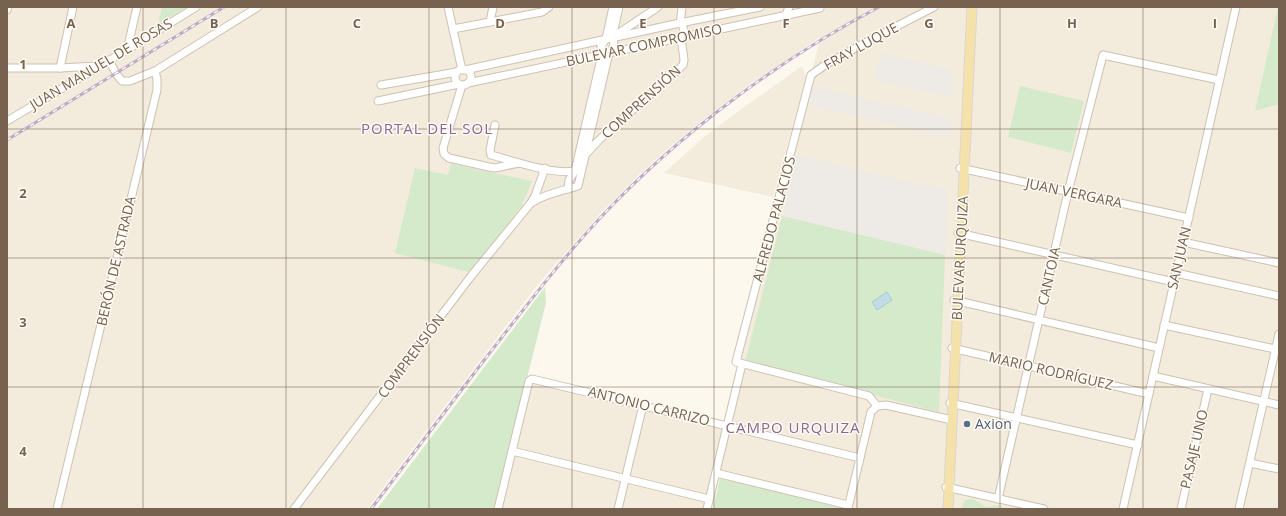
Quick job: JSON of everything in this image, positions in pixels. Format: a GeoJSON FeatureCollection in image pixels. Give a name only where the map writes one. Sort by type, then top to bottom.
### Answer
{"type":"FeatureCollection","features":[{"type":"Feature","properties":{"kind":"main road","name":"BULEVAR URQUIZA"},"geometry":{"type":"LineString","coordinates":[[947,509],[968,7]]}},
{"type":"Feature","properties":{"kind":"main road","name":"BULEVAR URQUIZA"},"geometry":{"type":"LineString","coordinates":[[962,168],[972,7]]}},
{"type":"Feature","properties":{"kind":"street"},"geometry":{"type":"LineString","coordinates":[[60,68],[73,7]]}},
{"type":"Feature","properties":{"kind":"street"},"geometry":{"type":"LineString","coordinates":[[127,50],[137,7]]}},
{"type":"Feature","properties":{"kind":"street","name":"JUAN MANUEL DE ROSAS"},"geometry":{"type":"LineString","coordinates":[[7,121],[196,7]]}},
{"type":"Feature","properties":{"kind":"street"},"geometry":{"type":"LineString","coordinates":[[109,60],[115,74],[122,81],[130,81],[155,71],[258,7]]}},
{"type":"Feature","properties":{"kind":"street"},"geometry":{"type":"LineString","coordinates":[[448,7],[461,71],[455,79],[463,84]]}},
{"type":"Feature","properties":{"kind":"street"},"geometry":{"type":"LineString","coordinates":[[490,22],[493,7]]}},
{"type":"Feature","properties":{"kind":"street"},"geometry":{"type":"LineString","coordinates":[[609,38],[613,7]]}},
{"type":"Feature","properties":{"kind":"street"},"geometry":{"type":"LineString","coordinates":[[609,38],[619,7]]}},
{"type":"Feature","properties":{"kind":"street"},"geometry":{"type":"LineString","coordinates":[[609,38],[614,40],[613,48],[605,53],[575,171],[569,180],[568,189],[578,186],[605,53],[601,46],[609,38],[658,7]]}},
{"type":"Feature","properties":{"kind":"street"},"geometry":{"type":"LineString","coordinates":[[680,23],[682,7]]}},
{"type":"Feature","properties":{"kind":"street","name":"BULEVAR COMPROMISO"},"geometry":{"type":"LineString","coordinates":[[381,85],[461,71],[609,38],[760,7]]}},
{"type":"Feature","properties":{"kind":"street"},"geometry":{"type":"LineString","coordinates":[[786,15],[789,7]]}},
{"type":"Feature","properties":{"kind":"street","name":"FRAY LUQUE"},"geometry":{"type":"LineString","coordinates":[[811,76],[825,64],[934,7]]}},
{"type":"Feature","properties":{"kind":"street","name":"SAN JUAN"},"geometry":{"type":"LineString","coordinates":[[1123,509],[1236,7]]}},
{"type":"Feature","properties":{"kind":"street"},"geometry":{"type":"LineString","coordinates":[[453,29],[542,12],[549,8]]}},
{"type":"Feature","properties":{"kind":"street","name":"BULEVAR COMPROMISO"},"geometry":{"type":"LineString","coordinates":[[378,101],[820,8]]}},
{"type":"Feature","properties":{"kind":"street","name":"COMPRENSIÓN"},"geometry":{"type":"LineString","coordinates":[[585,155],[599,140],[683,65],[684,60],[681,37],[684,34],[684,29],[680,23]]}},
{"type":"Feature","properties":{"kind":"street","name":"CANTOIA"},"geometry":{"type":"LineString","coordinates":[[998,499],[1068,192],[1103,55],[1219,80]]}},
{"type":"Feature","properties":{"kind":"street"},"geometry":{"type":"LineString","coordinates":[[7,68],[60,68],[100,65]]}},
{"type":"Feature","properties":{"kind":"street","name":"BERÓN DE ASTRADA"},"geometry":{"type":"LineString","coordinates":[[57,509],[157,90],[155,71]]}},
{"type":"Feature","properties":{"kind":"street"},"geometry":{"type":"LineString","coordinates":[[461,71],[467,71],[470,76],[469,81],[463,84],[443,148],[444,154],[449,158],[495,168],[519,163]]}},
{"type":"Feature","properties":{"kind":"street","name":"ALFREDO PALACIOS"},"geometry":{"type":"LineString","coordinates":[[707,509],[727,425],[739,363],[811,76]]}},
{"type":"Feature","properties":{"kind":"street"},"geometry":{"type":"LineString","coordinates":[[495,125],[490,150],[492,155],[519,163],[562,172],[575,171],[582,167]]}},
{"type":"Feature","properties":{"kind":"street","name":"COMPRENSIÓN"},"geometry":{"type":"LineString","coordinates":[[294,509],[472,275],[530,204],[535,196],[545,168]]}},
{"type":"Feature","properties":{"kind":"street","name":"JUAN VERGARA"},"geometry":{"type":"LineString","coordinates":[[962,168],[1188,218]]}},
{"type":"Feature","properties":{"kind":"street","name":"COMPRENSIÓN"},"geometry":{"type":"LineString","coordinates":[[530,204],[540,198],[568,189]]}},
{"type":"Feature","properties":{"kind":"street"},"geometry":{"type":"LineString","coordinates":[[959,233],[1174,282]]}},
{"type":"Feature","properties":{"kind":"street"},"geometry":{"type":"LineString","coordinates":[[1183,242],[1279,264]]}},
{"type":"Feature","properties":{"kind":"street"},"geometry":{"type":"LineString","coordinates":[[1176,273],[1279,294]]}},
{"type":"Feature","properties":{"kind":"street"},"geometry":{"type":"LineString","coordinates":[[956,301],[1159,348]]}},
{"type":"Feature","properties":{"kind":"street"},"geometry":{"type":"LineString","coordinates":[[1164,325],[1276,349]]}},
{"type":"Feature","properties":{"kind":"street"},"geometry":{"type":"LineString","coordinates":[[1239,509],[1279,334]]}},
{"type":"Feature","properties":{"kind":"street","name":"MARIO RODRÍGUEZ"},"geometry":{"type":"LineString","coordinates":[[954,349],[1149,394]]}},
{"type":"Feature","properties":{"kind":"street"},"geometry":{"type":"LineString","coordinates":[[739,363],[869,396],[877,406]]}},
{"type":"Feature","properties":{"kind":"street"},"geometry":{"type":"LineString","coordinates":[[1153,376],[1279,405]]}},
{"type":"Feature","properties":{"kind":"street","name":"ANTONIO CARRIZO"},"geometry":{"type":"LineString","coordinates":[[512,451],[529,381],[532,379],[860,458]]}},
{"type":"Feature","properties":{"kind":"street","name":"PASAJE UNO"},"geometry":{"type":"LineString","coordinates":[[1181,509],[1208,389]]}},
{"type":"Feature","properties":{"kind":"street"},"geometry":{"type":"LineString","coordinates":[[952,404],[1138,445]]}},
{"type":"Feature","properties":{"kind":"street"},"geometry":{"type":"LineString","coordinates":[[618,509],[643,405]]}},
{"type":"Feature","properties":{"kind":"street"},"geometry":{"type":"LineString","coordinates":[[716,473],[848,507],[871,412],[877,406],[886,405],[951,420]]}},
{"type":"Feature","properties":{"kind":"street"},"geometry":{"type":"LineString","coordinates":[[498,509],[512,451],[710,499]]}},
{"type":"Feature","properties":{"kind":"street"},"geometry":{"type":"LineString","coordinates":[[1250,462],[1279,470]]}},
{"type":"Feature","properties":{"kind":"street"},"geometry":{"type":"LineString","coordinates":[[948,487],[1044,509]]}},
{"type":"Feature","properties":{"kind":"shaded area"},"geometry":{"type":"Polygon","coordinates":[[[7,7],[1279,7],[1279,509],[848,509],[848,506],[716,473],[707,509],[498,509],[529,381],[727,425],[742,364],[736,362],[820,37],[752,83],[673,144],[641,173],[600,214],[538,284],[367,509],[7,509],[7,7]]]}},
{"type":"Feature","properties":{"kind":"shaded area"},"geometry":{"type":"Polygon","coordinates":[[[881,53],[953,70],[952,97],[874,80],[881,53]]]}},
{"type":"Feature","properties":{"kind":"shaded area"},"geometry":{"type":"Polygon","coordinates":[[[802,66],[806,77],[773,197],[664,173],[703,138],[802,66]]]}},
{"type":"Feature","properties":{"kind":"shaded area"},"geometry":{"type":"Polygon","coordinates":[[[813,86],[951,119],[951,138],[809,105],[813,86]]]}},
{"type":"Feature","properties":{"kind":"shaded area"},"geometry":{"type":"Polygon","coordinates":[[[797,155],[948,190],[945,255],[782,216],[797,155]]]}},
{"type":"Feature","properties":{"kind":"green space"},"geometry":{"type":"Polygon","coordinates":[[[162,7],[187,7],[158,24],[162,7]]]}},
{"type":"Feature","properties":{"kind":"green space"},"geometry":{"type":"Polygon","coordinates":[[[1278,7],[1279,104],[1255,111],[1278,7]]]}},
{"type":"Feature","properties":{"kind":"green space"},"geometry":{"type":"Polygon","coordinates":[[[1020,86],[1084,101],[1071,153],[1008,137],[1020,86]]]}},
{"type":"Feature","properties":{"kind":"green space"},"geometry":{"type":"Polygon","coordinates":[[[451,164],[532,181],[521,207],[469,272],[395,253],[415,168],[448,175],[451,164]]]}},
{"type":"Feature","properties":{"kind":"green space"},"geometry":{"type":"Polygon","coordinates":[[[782,216],[945,255],[939,412],[745,362],[782,216]]]}},
{"type":"Feature","properties":{"kind":"green space"},"geometry":{"type":"Polygon","coordinates":[[[545,287],[546,303],[494,509],[377,509],[545,287]]]}},
{"type":"Feature","properties":{"kind":"green space"},"geometry":{"type":"Polygon","coordinates":[[[720,478],[841,507],[841,509],[713,509],[720,478]]]}},
{"type":"Feature","properties":{"kind":"green space"},"geometry":{"type":"Polygon","coordinates":[[[973,499],[986,507],[997,505],[1006,509],[961,509],[965,500],[973,499]]]}},
{"type":"Feature","properties":{"kind":"water"},"geometry":{"type":"Polygon","coordinates":[[[887,292],[892,300],[877,310],[872,302],[887,292]]]}},
{"type":"Feature","properties":{"kind":"railway"},"geometry":{"type":"LineString","coordinates":[[7,140],[224,7]]}},
{"type":"Feature","properties":{"kind":"railway"},"geometry":{"type":"LineString","coordinates":[[371,509],[485,359],[571,250],[632,186],[664,156],[732,100],[805,50],[879,7]]}},
{"type":"Feature","properties":{"kind":"place","name":"Axion"},"geometry":{"type":"Point","coordinates":[967,424]}},
{"type":"Feature","properties":{"kind":"district","name":"PORTAL DEL SOL"},"geometry":{"type":"Point","coordinates":[427,129]}},
{"type":"Feature","properties":{"kind":"district","name":"CAMPO URQUIZA"},"geometry":{"type":"Point","coordinates":[793,428]}}]}
